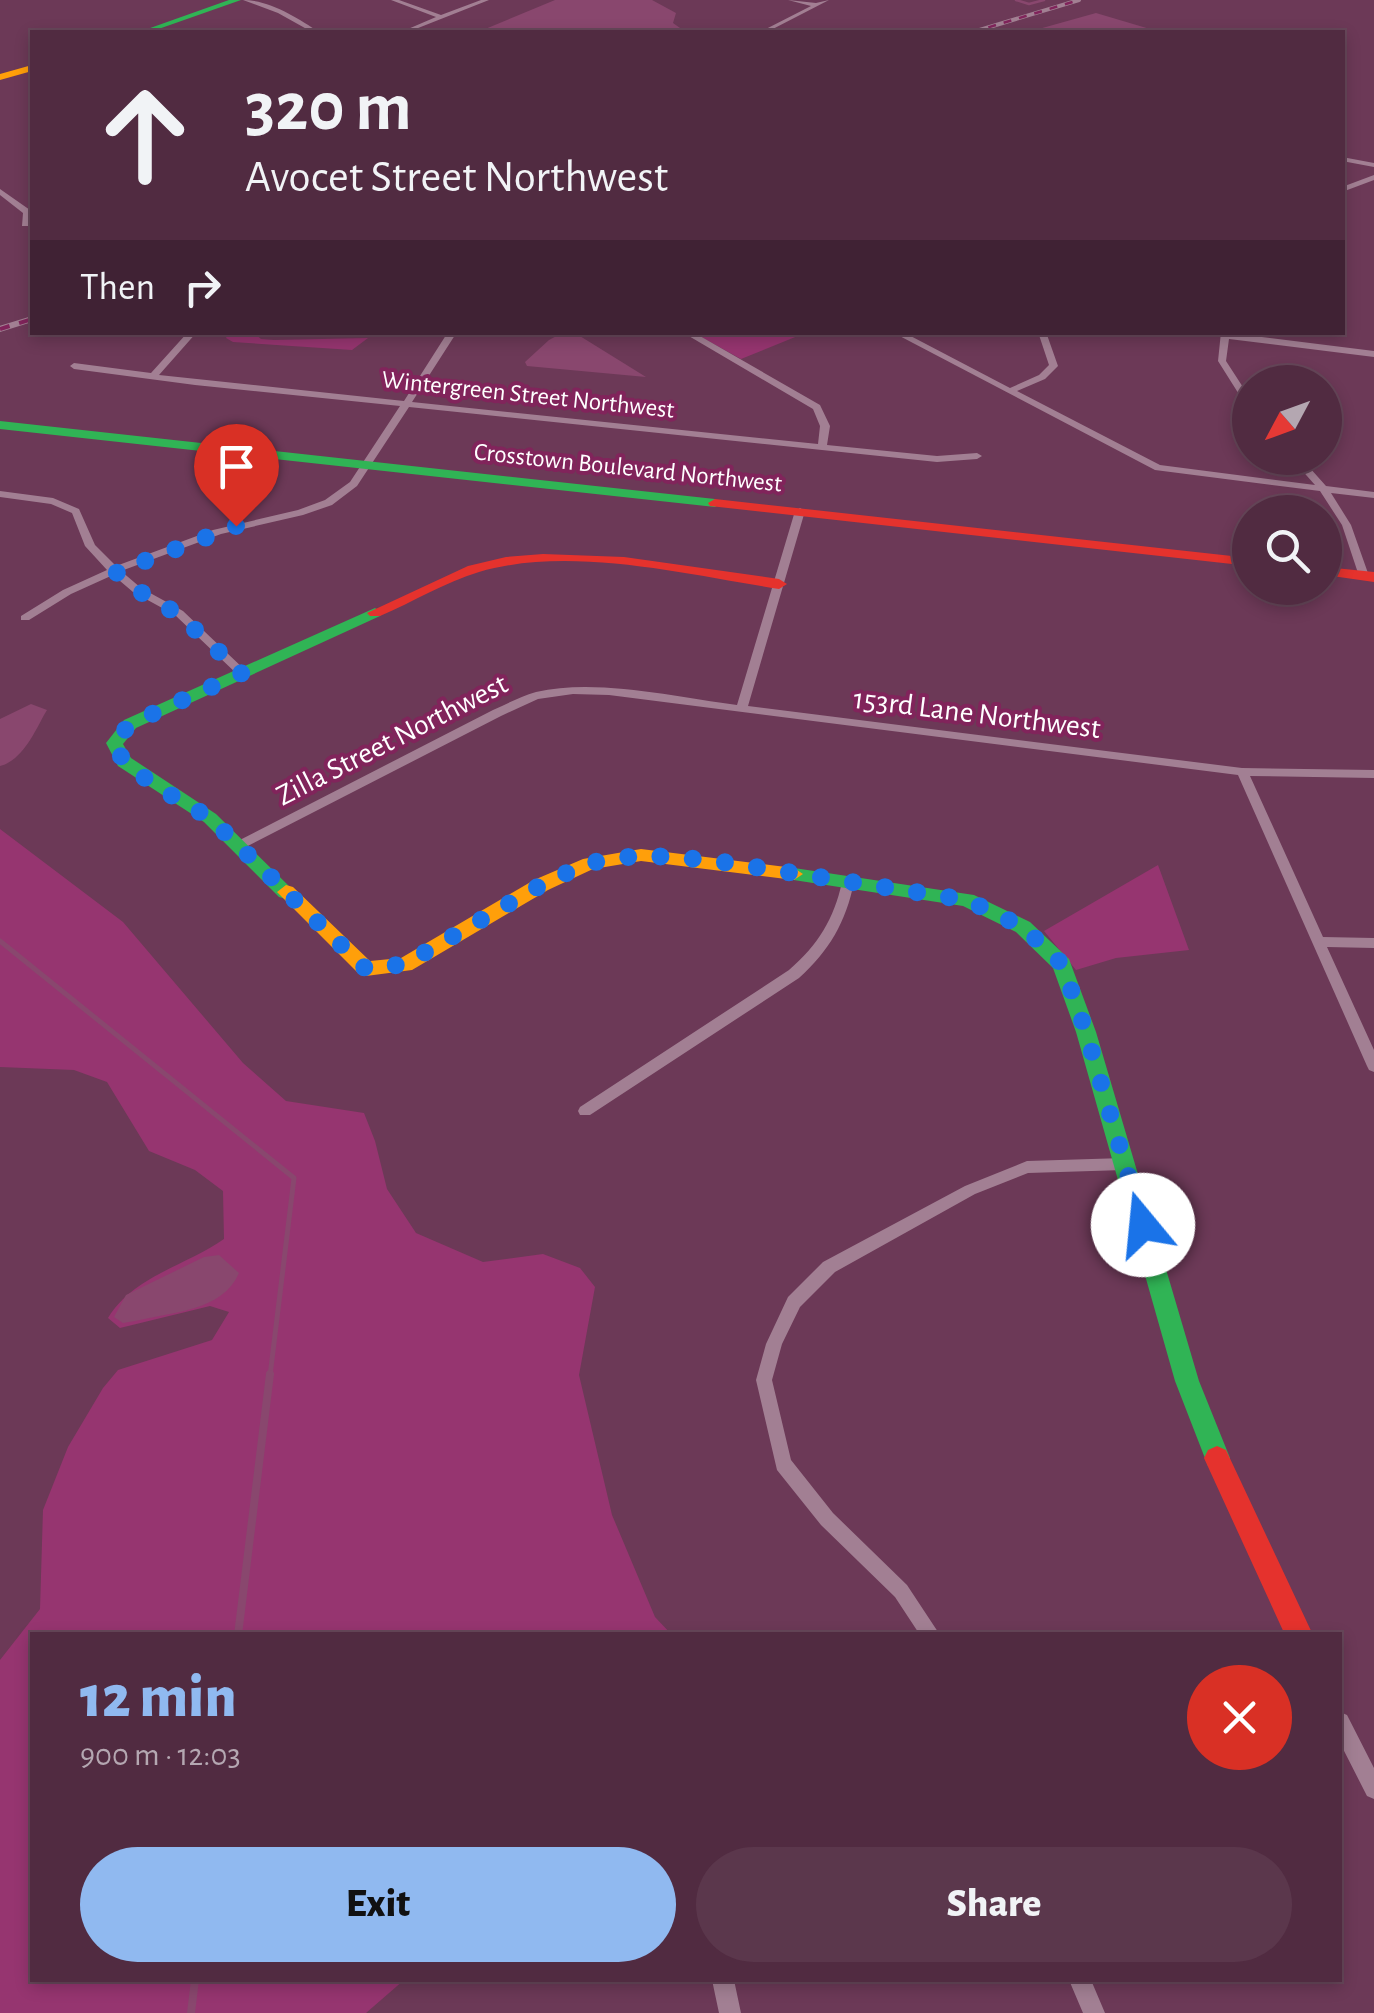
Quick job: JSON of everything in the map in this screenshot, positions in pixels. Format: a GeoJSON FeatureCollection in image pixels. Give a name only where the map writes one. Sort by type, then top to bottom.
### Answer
{"type":"FeatureCollection","features":[{"type":"Feature","properties":{"kind":"street"},"geometry":{"type":"LineString","coordinates":[[149,30],[236,0]]}},
{"type":"Feature","properties":{"kind":"street"},"geometry":{"type":"LineString","coordinates":[[246,0],[280,12],[312,30]]}},
{"type":"Feature","properties":{"kind":"street"},"geometry":{"type":"LineString","coordinates":[[394,0],[441,18]]}},
{"type":"Feature","properties":{"kind":"street"},"geometry":{"type":"LineString","coordinates":[[409,30],[486,0]]}},
{"type":"Feature","properties":{"kind":"street"},"geometry":{"type":"LineString","coordinates":[[790,0],[817,5]]}},
{"type":"Feature","properties":{"kind":"street"},"geometry":{"type":"LineString","coordinates":[[767,30],[826,0]]}},
{"type":"Feature","properties":{"kind":"street"},"geometry":{"type":"LineString","coordinates":[[0,77],[30,69]]}},
{"type":"Feature","properties":{"kind":"street"},"geometry":{"type":"LineString","coordinates":[[1345,160],[1374,165]]}},
{"type":"Feature","properties":{"kind":"street"},"geometry":{"type":"LineString","coordinates":[[1345,189],[1374,176]]}},
{"type":"Feature","properties":{"kind":"street"},"geometry":{"type":"LineString","coordinates":[[0,191],[26,212],[25,224]]}},
{"type":"Feature","properties":{"kind":"street"},"geometry":{"type":"LineString","coordinates":[[152,376],[190,335]]}},
{"type":"Feature","properties":{"kind":"street"},"geometry":{"type":"LineString","coordinates":[[26,618],[42,603],[116,572],[236,526],[330,502],[348,491],[452,335]]}},
{"type":"Feature","properties":{"kind":"street"},"geometry":{"type":"LineString","coordinates":[[691,335],[816,407],[825,426],[822,446]]}},
{"type":"Feature","properties":{"kind":"street"},"geometry":{"type":"LineString","coordinates":[[902,335],[1158,468],[1374,496]]}},
{"type":"Feature","properties":{"kind":"street"},"geometry":{"type":"LineString","coordinates":[[1013,390],[1042,377],[1054,366],[1043,335]]}},
{"type":"Feature","properties":{"kind":"street"},"geometry":{"type":"LineString","coordinates":[[1225,335],[1222,361],[1232,377]]}},
{"type":"Feature","properties":{"kind":"street"},"geometry":{"type":"LineString","coordinates":[[1232,335],[1374,354]]}},
{"type":"Feature","properties":{"kind":"street","name":"Wintergreen Street Northwest"},"geometry":{"type":"LineString","coordinates":[[74,366],[937,459],[976,456]]}},
{"type":"Feature","properties":{"kind":"street","name":"Crosstown Boulevard Northwest"},"geometry":{"type":"LineString","coordinates":[[0,425],[1232,560]]}},
{"type":"Feature","properties":{"kind":"street"},"geometry":{"type":"LineString","coordinates":[[1312,475],[1327,490],[1353,533],[1369,576],[1342,573]]}},
{"type":"Feature","properties":{"kind":"street"},"geometry":{"type":"LineString","coordinates":[[0,494],[66,504],[76,512],[90,546],[116,572],[137,590],[178,614],[242,673]]}},
{"type":"Feature","properties":{"kind":"street"},"geometry":{"type":"LineString","coordinates":[[742,708],[800,511]]}},
{"type":"Feature","properties":{"kind":"street"},"geometry":{"type":"LineString","coordinates":[[778,584],[560,559],[475,568],[130,724],[114,743],[124,762],[210,818],[328,935],[368,969],[405,964],[541,885],[588,863],[622,857],[710,860],[907,889],[979,904],[1023,927],[1062,964],[1086,1032],[1188,1381],[1227,1483],[1298,1632]]}},
{"type":"Feature","properties":{"kind":"street","name":"153rd Lane Northwest"},"geometry":{"type":"LineString","coordinates":[[574,691],[742,708],[1242,772],[1374,774]]}},
{"type":"Feature","properties":{"kind":"street","name":"Zilla Street Northwest"},"geometry":{"type":"LineString","coordinates":[[238,846],[497,713],[536,696],[574,691]]}},
{"type":"Feature","properties":{"kind":"street"},"geometry":{"type":"LineString","coordinates":[[1242,772],[1374,1066]]}},
{"type":"Feature","properties":{"kind":"street"},"geometry":{"type":"LineString","coordinates":[[585,1111],[794,974],[822,950],[844,907],[848,882]]}},
{"type":"Feature","properties":{"kind":"street"},"geometry":{"type":"LineString","coordinates":[[1321,942],[1374,943]]}},
{"type":"Feature","properties":{"kind":"street"},"geometry":{"type":"LineString","coordinates":[[929,1632],[900,1591],[827,1519],[783,1464],[764,1380],[774,1344],[794,1302],[829,1266],[970,1190],[1027,1167],[1124,1164]]}},
{"type":"Feature","properties":{"kind":"street"},"geometry":{"type":"LineString","coordinates":[[1342,1726],[1374,1789]]}},
{"type":"Feature","properties":{"kind":"street"},"geometry":{"type":"LineString","coordinates":[[723,1982],[730,2013]]}},
{"type":"Feature","properties":{"kind":"street"},"geometry":{"type":"LineString","coordinates":[[1081,1982],[1094,2013]]}},
{"type":"Feature","properties":{"kind":"shaded area"},"geometry":{"type":"Polygon","coordinates":[[[555,0],[652,0],[676,13],[673,23],[680,28],[678,30],[483,30],[555,0]]]}},
{"type":"Feature","properties":{"kind":"shaded area"},"geometry":{"type":"Polygon","coordinates":[[[1096,13],[1153,30],[1035,30],[1096,13]]]}},
{"type":"Feature","properties":{"kind":"shaded area"},"geometry":{"type":"Polygon","coordinates":[[[558,335],[578,335],[646,377],[527,366],[525,362],[558,335]]]}},
{"type":"Feature","properties":{"kind":"shaded area"},"geometry":{"type":"Polygon","coordinates":[[[698,335],[800,335],[741,359],[698,335]]]}},
{"type":"Feature","properties":{"kind":"shaded area"},"geometry":{"type":"Polygon","coordinates":[[[226,338],[368,338],[352,350],[233,342],[226,338]]]}},
{"type":"Feature","properties":{"kind":"shaded area"},"geometry":{"type":"Polygon","coordinates":[[[31,704],[47,710],[21,753],[0,766],[0,719],[31,704]]]}},
{"type":"Feature","properties":{"kind":"shaded area"},"geometry":{"type":"Polygon","coordinates":[[[0,829],[123,922],[243,1063],[286,1101],[364,1113],[387,1189],[416,1233],[483,1262],[543,1254],[580,1268],[595,1287],[579,1375],[612,1515],[655,1617],[669,1632],[30,1632],[30,1982],[402,1982],[366,2013],[0,2013],[0,1660],[40,1609],[43,1510],[68,1447],[118,1370],[212,1340],[229,1312],[210,1306],[120,1328],[108,1318],[146,1282],[224,1239],[223,1191],[195,1170],[149,1151],[107,1082],[74,1070],[0,1067],[0,829]]]}},
{"type":"Feature","properties":{"kind":"shaded area"},"geometry":{"type":"Polygon","coordinates":[[[1158,865],[1189,950],[1116,958],[1076,970],[1044,931],[1158,865]]]}},
{"type":"Feature","properties":{"kind":"shaded area"},"geometry":{"type":"Polygon","coordinates":[[[219,1255],[239,1273],[231,1286],[209,1303],[123,1323],[114,1317],[126,1295],[204,1257],[219,1255]]]}},
{"type":"Feature","properties":{"kind":"waterway"},"geometry":{"type":"LineString","coordinates":[[1016,0],[1029,4],[1044,0]]}},
{"type":"Feature","properties":{"kind":"waterway"},"geometry":{"type":"LineString","coordinates":[[0,941],[294,1178],[270,1376]]}},
{"type":"Feature","properties":{"kind":"waterway"},"geometry":{"type":"LineString","coordinates":[[238,1632],[270,1374]]}},
{"type":"Feature","properties":{"kind":"waterway"},"geometry":{"type":"LineString","coordinates":[[191,2013],[195,1982]]}},
{"type":"Feature","properties":{"kind":"railway"},"geometry":{"type":"LineString","coordinates":[[980,30],[1079,0]]}},
{"type":"Feature","properties":{"kind":"railway"},"geometry":{"type":"LineString","coordinates":[[0,329],[30,320]]}},
{"type":"Feature","properties":{"kind":"traffic: fast"},"geometry":{"type":"LineString","coordinates":[[149,30],[237,0]]}},
{"type":"Feature","properties":{"kind":"traffic: fast"},"geometry":{"type":"LineString","coordinates":[[0,425],[715,503]]}},
{"type":"Feature","properties":{"kind":"traffic: fast"},"geometry":{"type":"LineString","coordinates":[[286,892],[210,818],[124,762],[114,743],[130,724],[375,613]]}},
{"type":"Feature","properties":{"kind":"traffic: fast"},"geometry":{"type":"LineString","coordinates":[[794,874],[967,900],[1023,927],[1062,964],[1086,1032],[1187,1381],[1217,1458]]}},
{"type":"Feature","properties":{"kind":"traffic: slow"},"geometry":{"type":"LineString","coordinates":[[0,77],[30,69]]}},
{"type":"Feature","properties":{"kind":"traffic: slow"},"geometry":{"type":"LineString","coordinates":[[286,892],[366,969],[405,965],[541,885],[589,863],[641,855],[794,874]]}},
{"type":"Feature","properties":{"kind":"traffic: jam"},"geometry":{"type":"LineString","coordinates":[[715,503],[1232,560]]}},
{"type":"Feature","properties":{"kind":"traffic: jam"},"geometry":{"type":"LineString","coordinates":[[375,613],[473,569],[543,558],[624,562],[779,584]]}},
{"type":"Feature","properties":{"kind":"traffic: jam"},"geometry":{"type":"LineString","coordinates":[[1342,573],[1374,577]]}},
{"type":"Feature","properties":{"kind":"traffic: jam"},"geometry":{"type":"LineString","coordinates":[[1217,1458],[1298,1632]]}},
{"type":"Feature","properties":{"kind":"route"},"geometry":{"type":"LineString","coordinates":[[236,526],[116,572],[137,590],[178,614],[242,673],[130,724],[114,743],[124,762],[210,818],[366,969],[386,970],[405,964],[541,885],[588,863],[641,855],[710,860],[967,900],[991,908],[1023,927],[1062,964],[1143,1225]]}}]}
